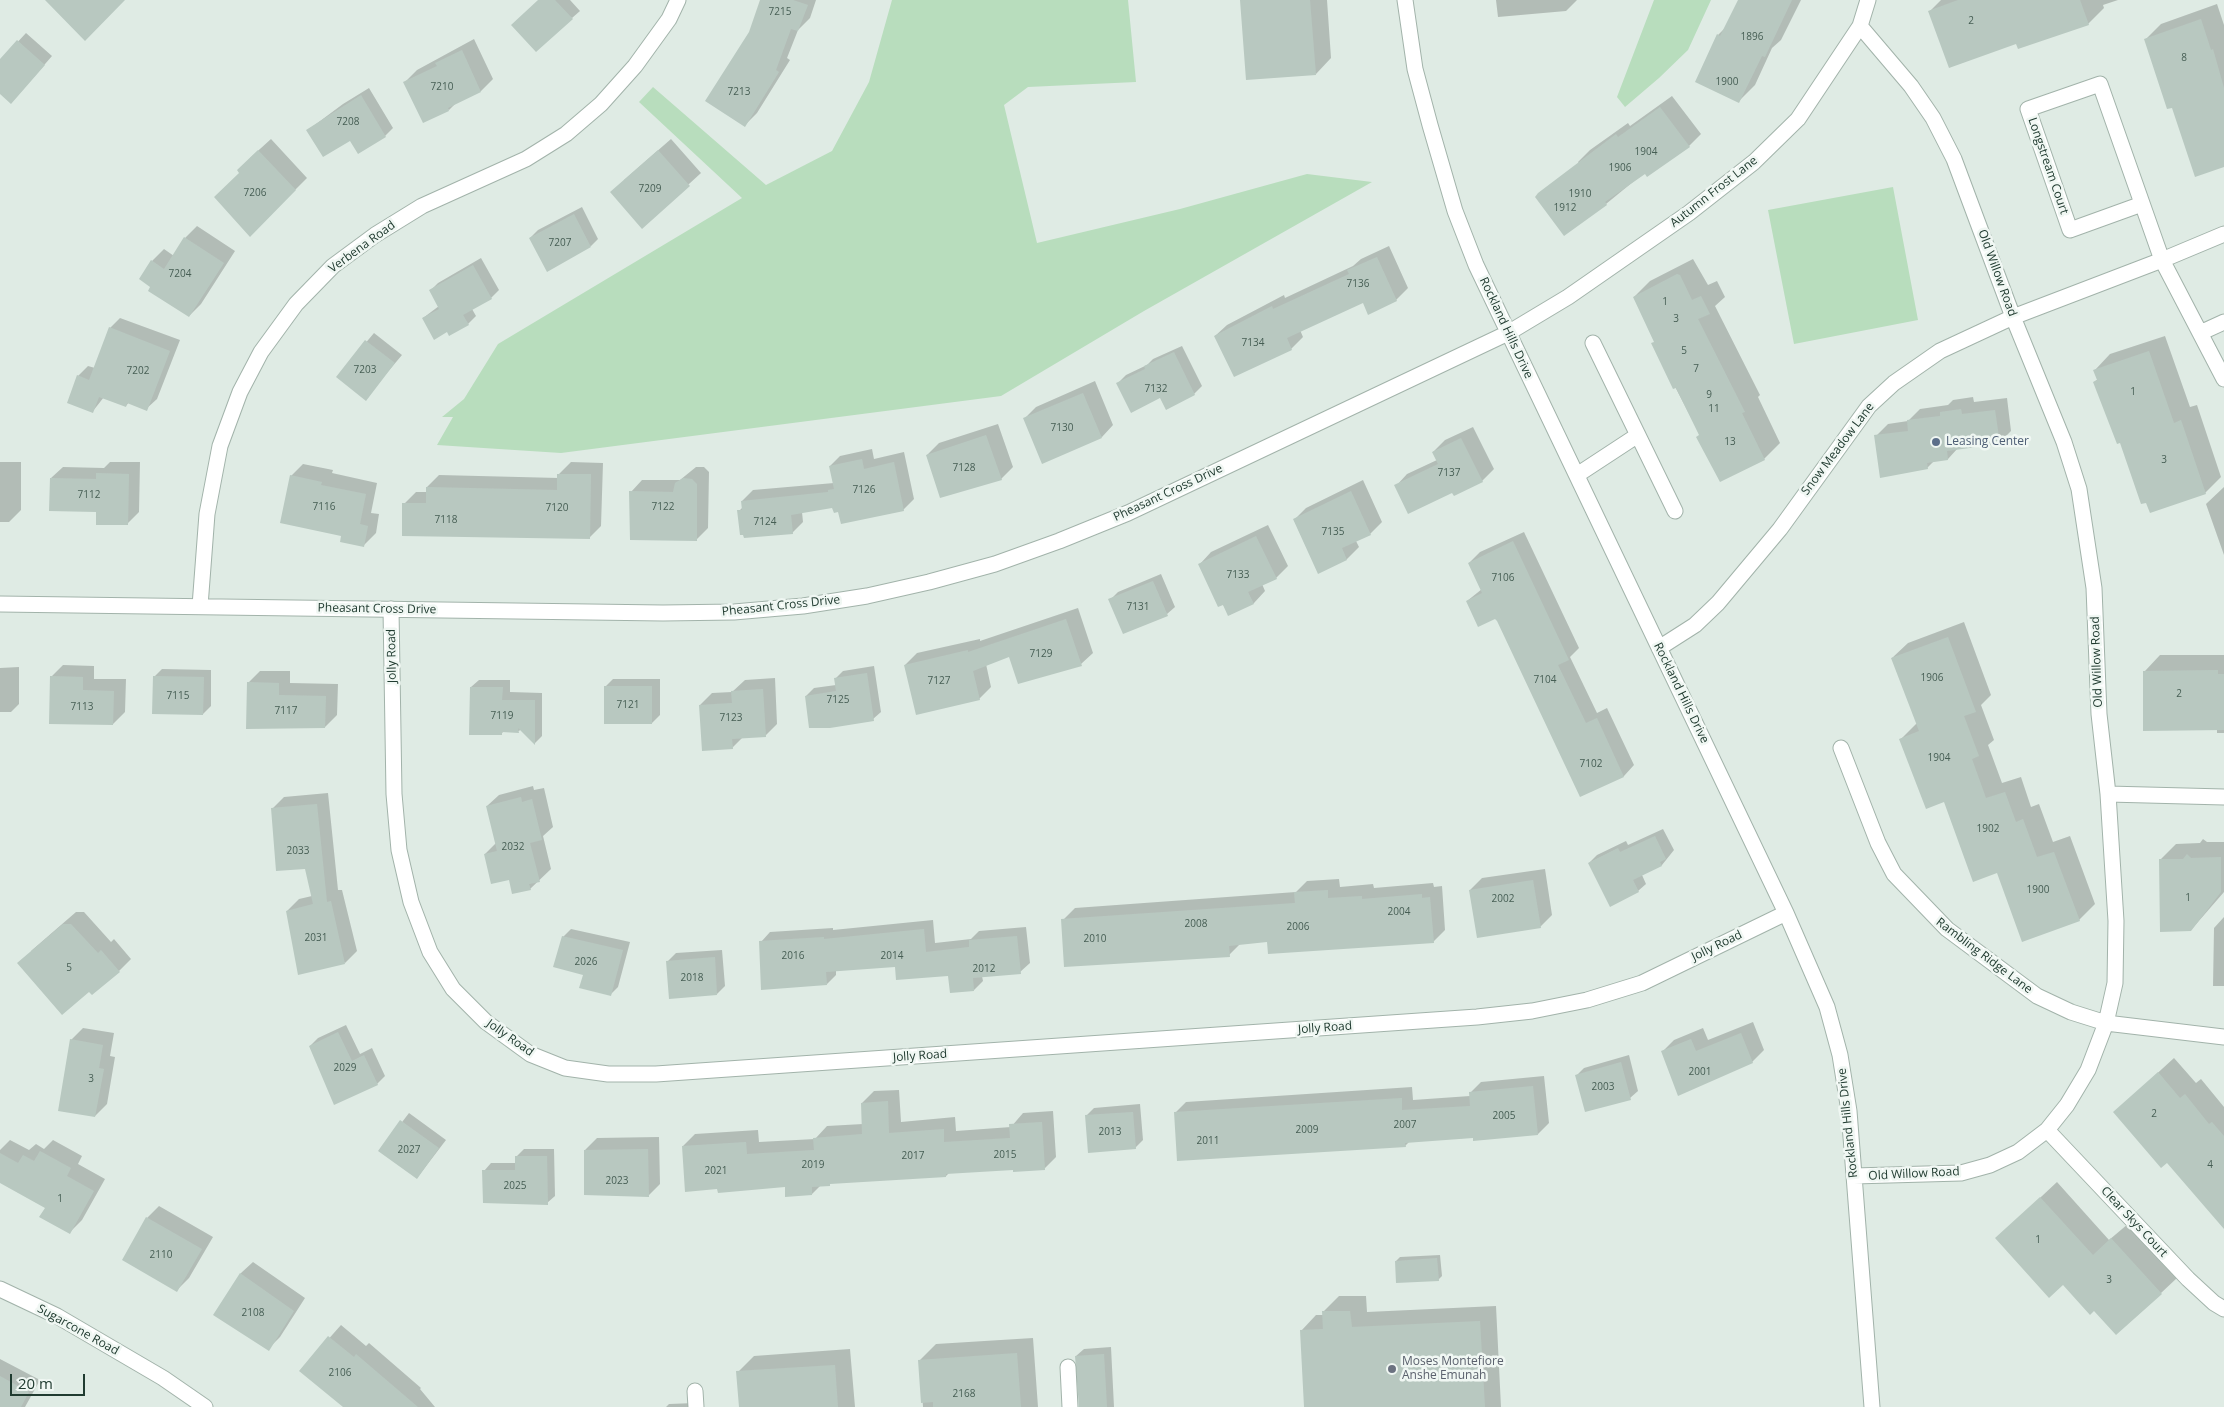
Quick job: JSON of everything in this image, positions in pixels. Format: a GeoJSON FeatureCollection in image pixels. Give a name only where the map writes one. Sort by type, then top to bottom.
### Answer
{"type":"FeatureCollection","features":[{"type":"Feature","properties":{"kind":"street","name":"Verbena Road"},"geometry":{"type":"LineString","coordinates":[[200,606],[207,514],[220,446],[240,392],[261,352],[296,304],[333,266],[375,234],[422,206],[526,159],[566,134],[601,104],[635,66],[669,19],[678,0]]}},
{"type":"Feature","properties":{"kind":"street","name":"Rockland Hills Drive"},"geometry":{"type":"LineString","coordinates":[[1405,0],[1415,69],[1454,211],[1476,264],[1786,913],[1827,1007],[1840,1055],[1849,1111],[1872,1407]]}},
{"type":"Feature","properties":{"kind":"street","name":"Autumn Frost Lane"},"geometry":{"type":"LineString","coordinates":[[1508,333],[1626,258],[1689,213],[1754,162],[1798,119],[1860,26],[1868,0]]}},
{"type":"Feature","properties":{"kind":"street","name":"Old Willow Road"},"geometry":{"type":"LineString","coordinates":[[1854,1176],[1962,1172],[1990,1165],[2018,1152],[2047,1130],[2067,1105],[2088,1070],[2106,1023],[2114,983],[2116,921],[2108,794],[2099,714],[2094,588],[2079,489],[2064,442],[2013,317],[1954,159],[1942,134],[1911,86],[1860,26]]}},
{"type":"Feature","properties":{"kind":"street","name":"Longstream Court"},"geometry":{"type":"LineString","coordinates":[[2142,204],[2070,230],[2028,109],[2100,84],[2162,260],[2224,379]]}},
{"type":"Feature","properties":{"kind":"street","name":"Snow Meadow Lane"},"geometry":{"type":"LineString","coordinates":[[1659,648],[1695,625],[1718,603],[1780,529],[1869,406],[1894,383],[1940,351],[2013,317],[2224,234]]}},
{"type":"Feature","properties":{"kind":"street"},"geometry":{"type":"LineString","coordinates":[[2200,333],[2224,322]]}},
{"type":"Feature","properties":{"kind":"street","name":"Pheasant Cross Drive"},"geometry":{"type":"LineString","coordinates":[[0,604],[663,614],[734,612],[821,603],[930,582],[995,564],[1059,541],[1128,513],[1508,333]]}},
{"type":"Feature","properties":{"kind":"street"},"geometry":{"type":"LineString","coordinates":[[1593,343],[1675,511]]}},
{"type":"Feature","properties":{"kind":"street"},"geometry":{"type":"LineString","coordinates":[[1576,475],[1638,436]]}},
{"type":"Feature","properties":{"kind":"street","name":"Jolly Road"},"geometry":{"type":"LineString","coordinates":[[391,609],[394,794],[399,850],[414,911],[430,952],[453,989],[486,1022],[530,1054],[565,1068],[608,1074],[656,1074],[1477,1018],[1532,1011],[1587,1000],[1642,983],[1786,913]]}},
{"type":"Feature","properties":{"kind":"street","name":"Rambling Ridge Lane"},"geometry":{"type":"LineString","coordinates":[[1841,748],[1882,851],[1894,874],[1918,902],[1947,930],[2037,996],[2071,1012],[2106,1023],[2224,1037]]}},
{"type":"Feature","properties":{"kind":"street"},"geometry":{"type":"LineString","coordinates":[[2108,794],[2224,797]]}},
{"type":"Feature","properties":{"kind":"street","name":"Clear Skys Court"},"geometry":{"type":"LineString","coordinates":[[2047,1130],[2188,1279],[2214,1303],[2224,1309]]}},
{"type":"Feature","properties":{"kind":"street","name":"Sugarcone Road"},"geometry":{"type":"LineString","coordinates":[[0,1289],[66,1321],[163,1378],[206,1407]]}},
{"type":"Feature","properties":{"kind":"street"},"geometry":{"type":"LineString","coordinates":[[1068,1367],[1070,1407]]}},
{"type":"Feature","properties":{"kind":"street"},"geometry":{"type":"LineString","coordinates":[[695,1391],[696,1407]]}},
{"type":"Feature","properties":{"kind":"green space"},"geometry":{"type":"Polygon","coordinates":[[[892,0],[1128,0],[1136,82],[1028,87],[1004,105],[1037,243],[1180,209],[1307,174],[1372,182],[1144,311],[1001,396],[561,453],[437,445],[453,417],[442,417],[464,399],[498,344],[742,198],[639,102],[653,87],[766,185],[832,151],[869,82],[892,0]]]}},
{"type":"Feature","properties":{"kind":"green space"},"geometry":{"type":"Polygon","coordinates":[[[1654,0],[1711,0],[1688,50],[1625,107],[1617,97],[1654,0]]]}},
{"type":"Feature","properties":{"kind":"green space"},"geometry":{"type":"Polygon","coordinates":[[[1893,187],[1918,320],[1794,344],[1768,210],[1893,187]]]}},
{"type":"Feature","properties":{"kind":"building"},"geometry":{"type":"Polygon","coordinates":[[[45,0],[125,0],[85,41],[45,0]]]}},
{"type":"Feature","properties":{"kind":"building"},"geometry":{"type":"Polygon","coordinates":[[[538,0],[555,0],[573,19],[536,52],[511,25],[538,0]]]}},
{"type":"Feature","properties":{"kind":"building"},"geometry":{"type":"Polygon","coordinates":[[[760,0],[793,0],[808,5],[798,31],[791,29],[776,70],[779,72],[745,127],[705,101],[749,32],[760,0]]]}},
{"type":"Feature","properties":{"kind":"building"},"geometry":{"type":"Polygon","coordinates":[[[1240,0],[1310,0],[1316,75],[1246,80],[1240,0]]]}},
{"type":"Feature","properties":{"kind":"building"},"geometry":{"type":"Polygon","coordinates":[[[1738,0],[1792,0],[1765,57],[1762,56],[1739,103],[1695,82],[1717,34],[1720,36],[1738,0]]]}},
{"type":"Feature","properties":{"kind":"building"},"geometry":{"type":"Polygon","coordinates":[[[1958,0],[2080,0],[2089,25],[2018,49],[2016,44],[1949,68],[1928,11],[1958,0]]]}},
{"type":"Feature","properties":{"kind":"building"},"geometry":{"type":"Polygon","coordinates":[[[2201,19],[2211,50],[2213,49],[2224,88],[2224,167],[2195,177],[2172,108],[2167,109],[2144,39],[2201,19]]]}},
{"type":"Feature","properties":{"kind":"building"},"geometry":{"type":"Polygon","coordinates":[[[17,40],[45,65],[11,104],[0,94],[0,59],[17,40]]]}},
{"type":"Feature","properties":{"kind":"building"},"geometry":{"type":"Polygon","coordinates":[[[462,50],[481,92],[448,108],[449,111],[423,123],[403,82],[437,66],[435,63],[462,50]]]}},
{"type":"Feature","properties":{"kind":"building"},"geometry":{"type":"Polygon","coordinates":[[[361,95],[386,137],[358,154],[350,141],[323,157],[306,130],[361,95]]]}},
{"type":"Feature","properties":{"kind":"building"},"geometry":{"type":"Polygon","coordinates":[[[1660,107],[1690,147],[1647,177],[1645,174],[1605,202],[1607,205],[1564,236],[1535,197],[1616,134],[1618,137],[1660,107]]]}},
{"type":"Feature","properties":{"kind":"building"},"geometry":{"type":"Polygon","coordinates":[[[258,150],[296,190],[250,237],[214,197],[239,173],[237,170],[258,150]]]}},
{"type":"Feature","properties":{"kind":"building"},"geometry":{"type":"Polygon","coordinates":[[[658,150],[690,186],[642,229],[610,192],[658,150]]]}},
{"type":"Feature","properties":{"kind":"building"},"geometry":{"type":"Polygon","coordinates":[[[574,214],[591,247],[547,272],[529,238],[574,214]]]}},
{"type":"Feature","properties":{"kind":"building"},"geometry":{"type":"Polygon","coordinates":[[[184,237],[224,263],[189,317],[148,291],[150,287],[139,279],[151,260],[164,269],[184,237]]]}},
{"type":"Feature","properties":{"kind":"building"},"geometry":{"type":"Polygon","coordinates":[[[1377,257],[1397,301],[1368,315],[1363,303],[1287,338],[1292,350],[1234,377],[1214,336],[1272,306],[1273,309],[1349,274],[1347,270],[1377,257]]]}},
{"type":"Feature","properties":{"kind":"building"},"geometry":{"type":"Polygon","coordinates":[[[473,265],[492,299],[463,315],[469,325],[449,336],[447,332],[434,340],[422,318],[439,309],[429,290],[473,265]]]}},
{"type":"Feature","properties":{"kind":"building"},"geometry":{"type":"Polygon","coordinates":[[[1677,274],[1680,275],[1692,300],[1701,296],[1710,314],[1698,319],[1745,412],[1742,413],[1765,460],[1720,482],[1696,437],[1699,435],[1676,388],[1673,389],[1651,343],[1654,342],[1633,297],[1677,274]]]}},
{"type":"Feature","properties":{"kind":"building"},"geometry":{"type":"Polygon","coordinates":[[[109,327],[170,351],[147,411],[127,403],[126,407],[99,397],[93,413],[67,403],[77,375],[89,380],[109,327]]]}},
{"type":"Feature","properties":{"kind":"building"},"geometry":{"type":"Polygon","coordinates":[[[365,340],[395,363],[366,401],[336,377],[365,340]]]}},
{"type":"Feature","properties":{"kind":"building"},"geometry":{"type":"Polygon","coordinates":[[[2149,351],[2174,423],[2181,420],[2206,494],[2150,513],[2146,503],[2141,504],[2120,443],[2117,444],[2093,382],[2097,380],[2093,370],[2149,351]]]}},
{"type":"Feature","properties":{"kind":"building"},"geometry":{"type":"Polygon","coordinates":[[[1174,352],[1195,395],[1166,410],[1160,398],[1131,413],[1116,383],[1145,369],[1144,366],[1174,352]]]}},
{"type":"Feature","properties":{"kind":"building"},"geometry":{"type":"Polygon","coordinates":[[[1083,393],[1102,438],[1042,464],[1023,418],[1083,393]]]}},
{"type":"Feature","properties":{"kind":"building"},"geometry":{"type":"Polygon","coordinates":[[[1961,409],[1962,414],[1995,410],[2000,444],[1947,451],[1948,460],[1927,463],[1928,469],[1880,478],[1874,435],[1908,431],[1907,420],[1940,416],[1940,412],[1961,409]]]}},
{"type":"Feature","properties":{"kind":"building"},"geometry":{"type":"Polygon","coordinates":[[[986,435],[1002,480],[940,498],[926,455],[986,435]]]}},
{"type":"Feature","properties":{"kind":"building"},"geometry":{"type":"Polygon","coordinates":[[[1461,438],[1483,482],[1454,496],[1452,493],[1408,514],[1394,485],[1438,464],[1432,452],[1461,438]]]}},
{"type":"Feature","properties":{"kind":"building"},"geometry":{"type":"Polygon","coordinates":[[[862,459],[864,469],[894,462],[904,511],[841,524],[838,512],[834,513],[832,508],[791,515],[793,534],[744,538],[743,535],[740,535],[737,510],[742,510],[741,501],[828,492],[828,490],[834,489],[829,466],[862,459]]]}},
{"type":"Feature","properties":{"kind":"building"},"geometry":{"type":"Polygon","coordinates":[[[96,473],[129,474],[128,525],[96,525],[96,512],[49,511],[50,478],[96,479],[96,473]]]}},
{"type":"Feature","properties":{"kind":"building"},"geometry":{"type":"Polygon","coordinates":[[[557,474],[591,474],[590,539],[402,536],[402,503],[426,503],[426,487],[557,490],[557,474]]]}},
{"type":"Feature","properties":{"kind":"building"},"geometry":{"type":"Polygon","coordinates":[[[290,475],[322,482],[321,485],[366,494],[360,524],[368,526],[364,547],[340,542],[341,536],[280,523],[290,475]]]}},
{"type":"Feature","properties":{"kind":"building"},"geometry":{"type":"Polygon","coordinates":[[[683,478],[692,479],[697,484],[697,541],[630,540],[629,491],[673,492],[675,483],[683,478]]]}},
{"type":"Feature","properties":{"kind":"building"},"geometry":{"type":"Polygon","coordinates":[[[1351,491],[1371,535],[1342,548],[1347,560],[1318,574],[1293,519],[1351,491]]]}},
{"type":"Feature","properties":{"kind":"building"},"geometry":{"type":"Polygon","coordinates":[[[1256,536],[1277,579],[1248,592],[1254,604],[1228,616],[1223,605],[1218,607],[1198,564],[1256,536]]]}},
{"type":"Feature","properties":{"kind":"building"},"geometry":{"type":"Polygon","coordinates":[[[1513,541],[1569,660],[1558,665],[1586,723],[1597,718],[1624,777],[1580,797],[1497,621],[1495,619],[1478,627],[1466,601],[1482,593],[1468,563],[1513,541]]]}},
{"type":"Feature","properties":{"kind":"building"},"geometry":{"type":"Polygon","coordinates":[[[1153,581],[1168,616],[1123,634],[1108,599],[1153,581]]]}},
{"type":"Feature","properties":{"kind":"building"},"geometry":{"type":"Polygon","coordinates":[[[1066,619],[1082,666],[1018,684],[1009,657],[973,671],[980,700],[916,715],[904,665],[968,650],[968,652],[1066,619]]]}},
{"type":"Feature","properties":{"kind":"building"},"geometry":{"type":"Polygon","coordinates":[[[1948,637],[1976,712],[1964,716],[1979,756],[1972,759],[1986,798],[2005,792],[2016,822],[2023,819],[2037,857],[2054,852],[2080,921],[2022,942],[1997,873],[1973,882],[1944,802],[1926,809],[1899,739],[1919,731],[1891,658],[1948,637]]]}},
{"type":"Feature","properties":{"kind":"building"},"geometry":{"type":"Polygon","coordinates":[[[2218,670],[2218,674],[2224,674],[2224,730],[2143,731],[2143,671],[2218,670]]]}},
{"type":"Feature","properties":{"kind":"building"},"geometry":{"type":"Polygon","coordinates":[[[867,673],[874,721],[830,728],[809,728],[805,696],[836,691],[834,678],[867,673]]]}},
{"type":"Feature","properties":{"kind":"building"},"geometry":{"type":"Polygon","coordinates":[[[50,676],[83,677],[83,690],[114,691],[113,725],[49,724],[50,676]]]}},
{"type":"Feature","properties":{"kind":"building"},"geometry":{"type":"Polygon","coordinates":[[[153,676],[204,677],[203,715],[152,714],[153,676]]]}},
{"type":"Feature","properties":{"kind":"building"},"geometry":{"type":"Polygon","coordinates":[[[247,682],[279,683],[279,695],[326,696],[325,728],[246,729],[247,682]]]}},
{"type":"Feature","properties":{"kind":"building"},"geometry":{"type":"Polygon","coordinates":[[[604,686],[652,686],[652,724],[604,724],[604,686]]]}},
{"type":"Feature","properties":{"kind":"building"},"geometry":{"type":"Polygon","coordinates":[[[470,687],[503,687],[502,700],[535,700],[535,745],[518,728],[519,733],[502,732],[502,735],[469,735],[470,687]]]}},
{"type":"Feature","properties":{"kind":"building"},"geometry":{"type":"Polygon","coordinates":[[[763,689],[766,737],[732,739],[733,749],[702,751],[699,705],[732,703],[731,691],[763,689]]]}},
{"type":"Feature","properties":{"kind":"building"},"geometry":{"type":"Polygon","coordinates":[[[521,797],[522,802],[532,799],[542,840],[530,843],[540,882],[529,884],[531,890],[512,894],[509,880],[491,884],[484,854],[497,851],[486,806],[521,797]]]}},
{"type":"Feature","properties":{"kind":"building"},"geometry":{"type":"Polygon","coordinates":[[[317,804],[327,902],[331,901],[345,964],[298,975],[286,911],[313,904],[305,869],[276,871],[271,808],[317,804]]]}},
{"type":"Feature","properties":{"kind":"building"},"geometry":{"type":"Polygon","coordinates":[[[1655,836],[1666,859],[1660,862],[1662,866],[1633,880],[1639,892],[1610,907],[1588,863],[1618,848],[1620,852],[1655,836]]]}},
{"type":"Feature","properties":{"kind":"building"},"geometry":{"type":"Polygon","coordinates":[[[2187,854],[2191,858],[2221,857],[2221,892],[2191,931],[2160,932],[2159,859],[2183,859],[2187,854]]]}},
{"type":"Feature","properties":{"kind":"building"},"geometry":{"type":"Polygon","coordinates":[[[1533,880],[1541,928],[1477,938],[1469,890],[1533,880]]]}},
{"type":"Feature","properties":{"kind":"building"},"geometry":{"type":"Polygon","coordinates":[[[1328,890],[1328,898],[1362,896],[1362,899],[1422,894],[1422,898],[1430,897],[1434,943],[1268,954],[1267,942],[1229,946],[1230,957],[1064,967],[1061,919],[1295,903],[1294,892],[1328,890]]]}},
{"type":"Feature","properties":{"kind":"building"},"geometry":{"type":"Polygon","coordinates":[[[63,924],[71,924],[98,953],[101,950],[120,972],[92,995],[89,992],[62,1015],[17,963],[63,924]]]}},
{"type":"Feature","properties":{"kind":"building"},"geometry":{"type":"Polygon","coordinates":[[[924,929],[926,952],[969,947],[969,940],[1017,936],[1021,974],[973,978],[974,991],[950,993],[948,976],[896,980],[895,967],[826,972],[827,985],[761,990],[759,941],[824,937],[824,939],[924,929]]]}},
{"type":"Feature","properties":{"kind":"building"},"geometry":{"type":"Polygon","coordinates":[[[562,936],[623,950],[611,996],[579,988],[583,975],[553,967],[562,936]]]}},
{"type":"Feature","properties":{"kind":"building"},"geometry":{"type":"Polygon","coordinates":[[[715,957],[717,995],[669,999],[666,961],[715,957]]]}},
{"type":"Feature","properties":{"kind":"building"},"geometry":{"type":"Polygon","coordinates":[[[338,1032],[352,1061],[364,1055],[378,1085],[334,1105],[309,1046],[338,1032]]]}},
{"type":"Feature","properties":{"kind":"building"},"geometry":{"type":"Polygon","coordinates":[[[1741,1033],[1753,1063],[1678,1096],[1661,1051],[1691,1039],[1696,1051],[1741,1033]]]}},
{"type":"Feature","properties":{"kind":"building"},"geometry":{"type":"Polygon","coordinates":[[[70,1039],[103,1045],[99,1068],[104,1069],[95,1117],[58,1111],[70,1039]]]}},
{"type":"Feature","properties":{"kind":"building"},"geometry":{"type":"Polygon","coordinates":[[[1621,1062],[1631,1100],[1585,1112],[1575,1075],[1621,1062]]]}},
{"type":"Feature","properties":{"kind":"building"},"geometry":{"type":"Polygon","coordinates":[[[2158,1072],[2180,1098],[2185,1094],[2209,1124],[2212,1122],[2224,1136],[2224,1229],[2167,1163],[2161,1168],[2113,1112],[2158,1072]]]}},
{"type":"Feature","properties":{"kind":"building"},"geometry":{"type":"Polygon","coordinates":[[[1533,1086],[1538,1135],[1473,1141],[1473,1138],[1405,1143],[1406,1147],[1177,1161],[1174,1112],[1402,1098],[1402,1110],[1470,1106],[1469,1092],[1533,1086]]]}},
{"type":"Feature","properties":{"kind":"building"},"geometry":{"type":"Polygon","coordinates":[[[888,1101],[889,1133],[944,1129],[944,1142],[1010,1138],[1009,1124],[1042,1122],[1045,1170],[946,1174],[946,1177],[830,1184],[830,1186],[812,1187],[812,1195],[785,1197],[785,1187],[718,1193],[717,1189],[685,1192],[682,1146],[746,1142],[747,1154],[814,1150],[813,1138],[862,1134],[861,1103],[888,1101]]]}},
{"type":"Feature","properties":{"kind":"building"},"geometry":{"type":"Polygon","coordinates":[[[1133,1112],[1136,1149],[1088,1153],[1085,1115],[1133,1112]]]}},
{"type":"Feature","properties":{"kind":"building"},"geometry":{"type":"Polygon","coordinates":[[[400,1120],[439,1148],[417,1179],[378,1151],[400,1120]]]}},
{"type":"Feature","properties":{"kind":"building"},"geometry":{"type":"Polygon","coordinates":[[[648,1149],[649,1197],[584,1195],[584,1150],[648,1149]]]}},
{"type":"Feature","properties":{"kind":"building"},"geometry":{"type":"Polygon","coordinates":[[[40,1151],[71,1168],[67,1176],[94,1191],[70,1234],[39,1217],[45,1208],[0,1183],[0,1153],[18,1163],[23,1155],[34,1161],[40,1151]]]}},
{"type":"Feature","properties":{"kind":"building"},"geometry":{"type":"Polygon","coordinates":[[[515,1156],[547,1156],[548,1205],[483,1203],[482,1170],[515,1170],[515,1156]]]}},
{"type":"Feature","properties":{"kind":"building"},"geometry":{"type":"Polygon","coordinates":[[[2040,1197],[2093,1255],[2111,1238],[2162,1294],[2116,1335],[2094,1311],[2090,1315],[2063,1285],[2049,1298],[1995,1238],[2040,1197]]]}},
{"type":"Feature","properties":{"kind":"building"},"geometry":{"type":"Polygon","coordinates":[[[146,1217],[202,1249],[177,1292],[122,1260],[146,1217]]]}},
{"type":"Feature","properties":{"kind":"building"},"geometry":{"type":"Polygon","coordinates":[[[1437,1258],[1439,1281],[1396,1283],[1395,1261],[1437,1258]]]}},
{"type":"Feature","properties":{"kind":"building"},"geometry":{"type":"Polygon","coordinates":[[[240,1273],[294,1311],[269,1351],[213,1315],[240,1273]]]}},
{"type":"Feature","properties":{"kind":"building","name":"Moses Montefiore Anshe Emunah"},"geometry":{"type":"Polygon","coordinates":[[[1322,1311],[1350,1311],[1352,1327],[1480,1321],[1485,1407],[1304,1407],[1300,1330],[1323,1329],[1322,1311]]]}},
{"type":"Feature","properties":{"kind":"building"},"geometry":{"type":"Polygon","coordinates":[[[328,1336],[354,1357],[356,1354],[418,1407],[343,1407],[299,1371],[328,1336]]]}},
{"type":"Feature","properties":{"kind":"building"},"geometry":{"type":"Polygon","coordinates":[[[1017,1353],[1021,1407],[933,1407],[933,1402],[921,1403],[918,1360],[1017,1353]]]}},
{"type":"Feature","properties":{"kind":"building"},"geometry":{"type":"Polygon","coordinates":[[[1104,1354],[1107,1407],[1079,1407],[1075,1356],[1104,1354]]]}},
{"type":"Feature","properties":{"kind":"building"},"geometry":{"type":"Polygon","coordinates":[[[835,1365],[838,1407],[739,1407],[736,1371],[835,1365]]]}},
{"type":"Feature","properties":{"kind":"building"},"geometry":{"type":"Polygon","coordinates":[[[0,1376],[29,1392],[21,1407],[0,1407],[0,1376]]]}},
{"type":"Feature","properties":{"kind":"place","name":"Leasing Center"},"geometry":{"type":"Point","coordinates":[1936,442]}},
{"type":"Feature","properties":{"kind":"place","name":"Moses Montefiore Anshe Emunah"},"geometry":{"type":"Point","coordinates":[1392,1369]}}]}
